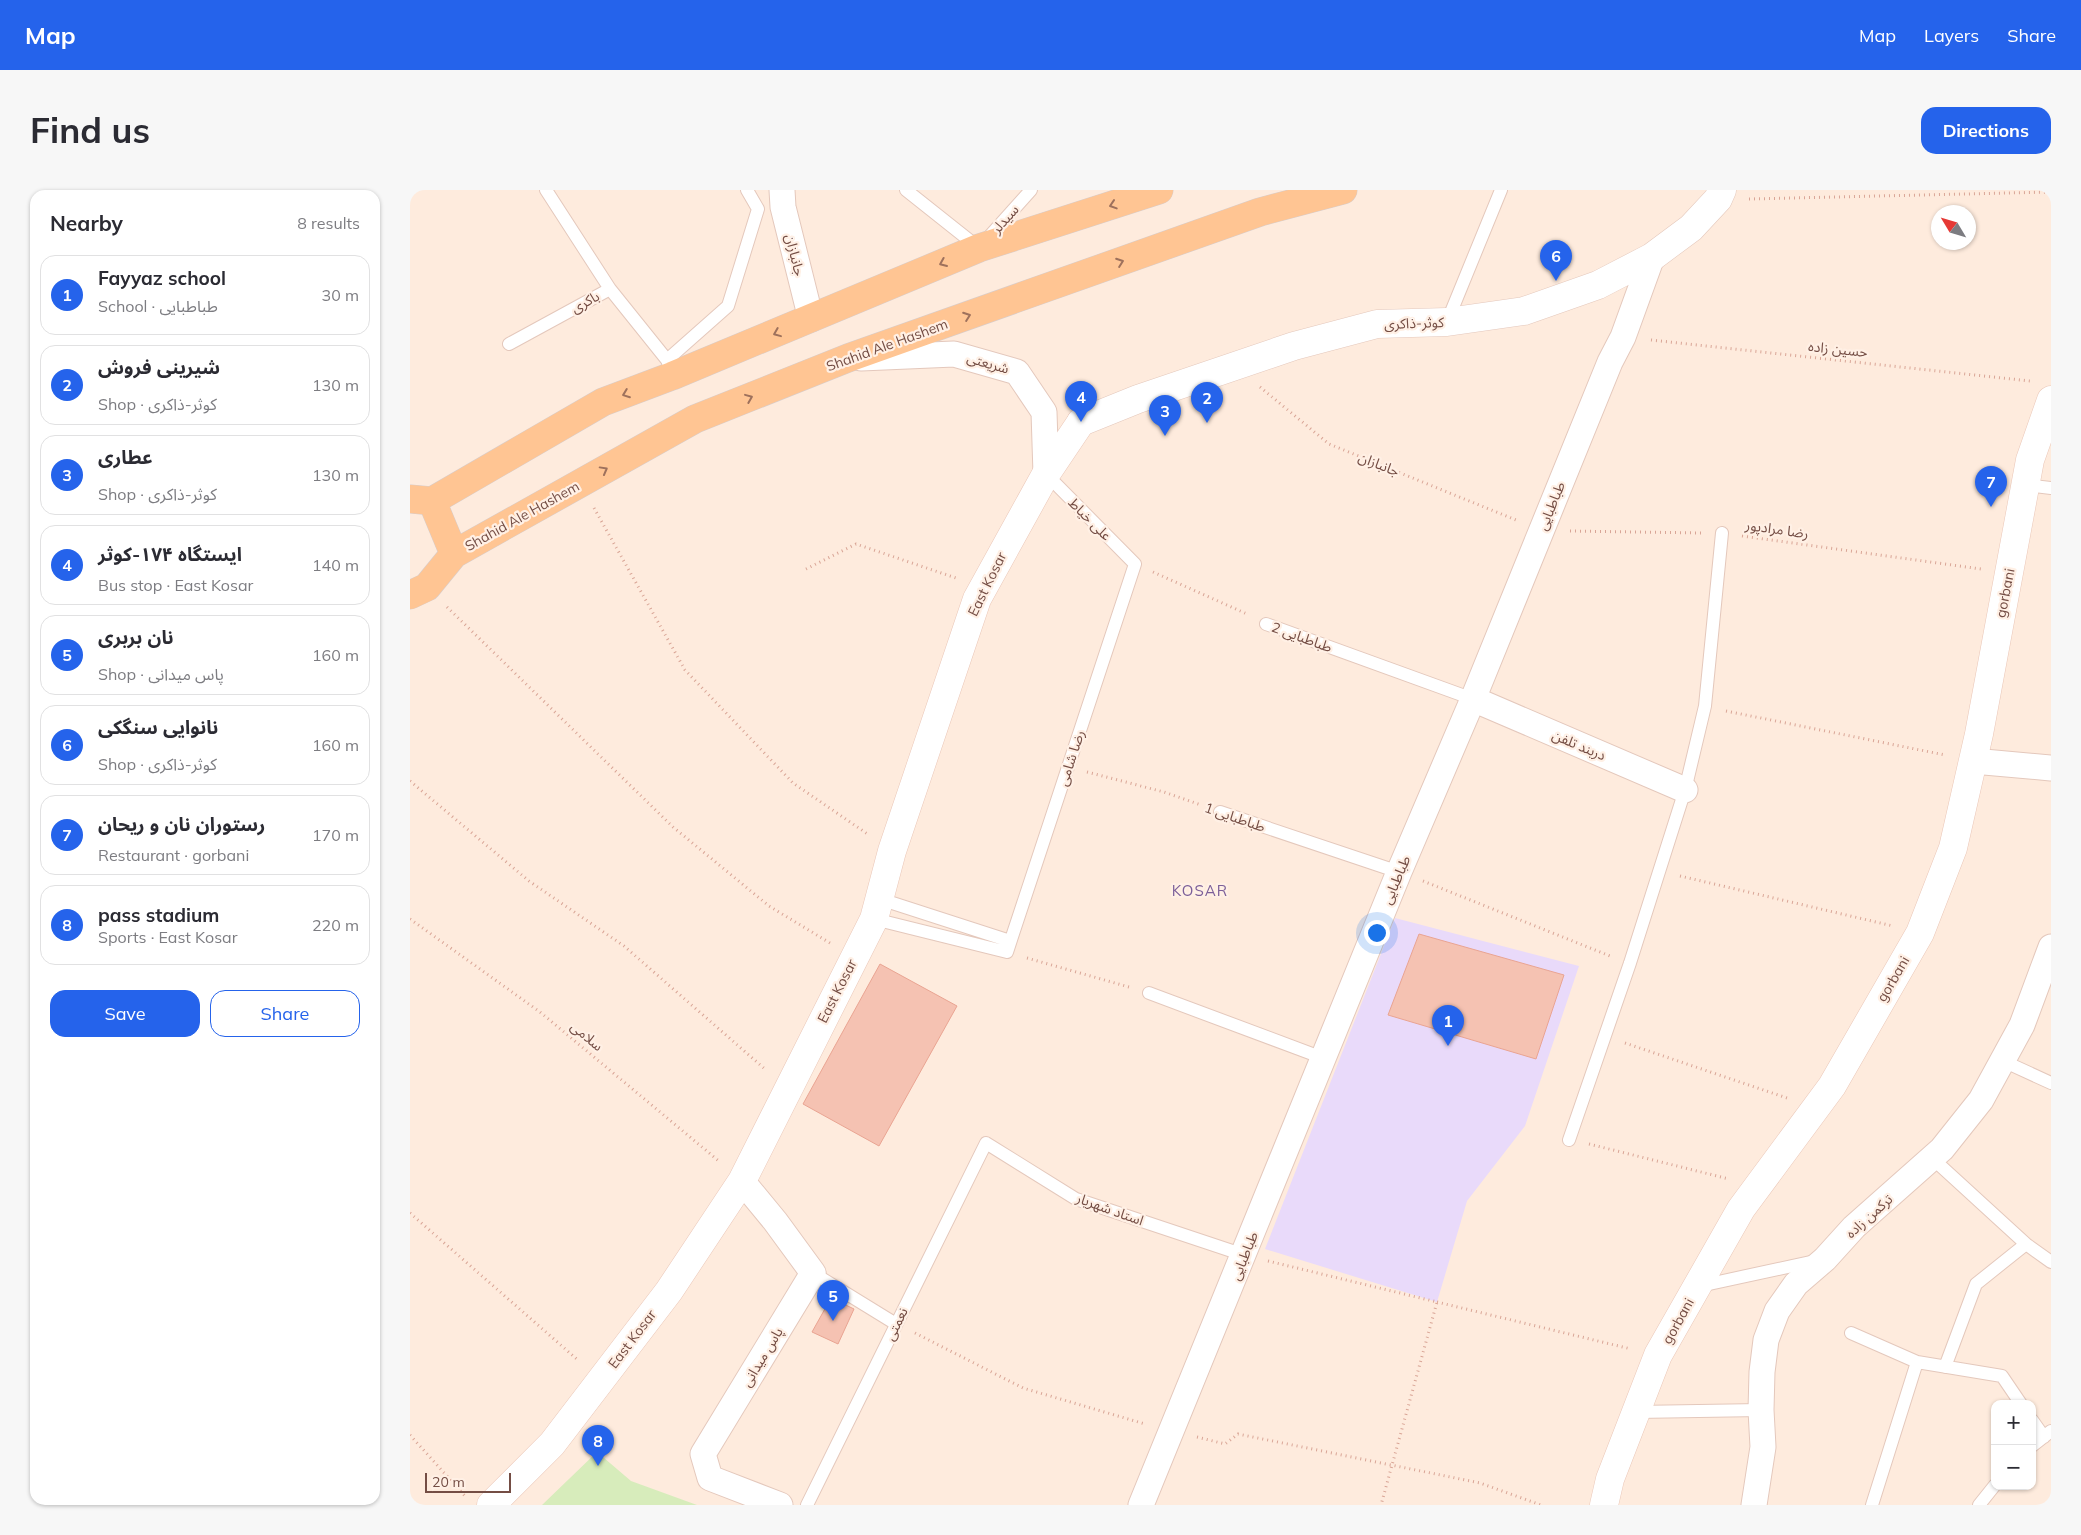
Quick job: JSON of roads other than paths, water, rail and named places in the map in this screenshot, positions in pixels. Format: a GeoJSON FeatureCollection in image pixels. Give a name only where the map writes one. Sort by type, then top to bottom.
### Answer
{"type":"FeatureCollection","features":[{"type":"Feature","properties":{"kind":"main road"},"geometry":{"type":"LineString","coordinates":[[416,595],[454,554],[421,500],[670,368],[811,319],[979,248],[1160,190]]}},
{"type":"Feature","properties":{"kind":"main road","name":"Shahid Ale Hashem"},"geometry":{"type":"LineString","coordinates":[[454,554],[695,419],[848,358],[1260,212],[1343,190]]}},
{"type":"Feature","properties":{"kind":"main road","name":"کوثر-ذاکری"},"geometry":{"type":"LineString","coordinates":[[1081,422],[1138,398],[1268,354],[1377,324],[1447,322],[1524,311],[1598,285],[1652,256],[1691,228],[1717,193]]}},
{"type":"Feature","properties":{"kind":"main road","name":"gorbani"},"geometry":{"type":"LineString","coordinates":[[1604,1505],[1610,1479],[1658,1355],[1741,1210],[1832,1086],[1920,933],[1954,848],[1973,761],[2009,573],[2038,486],[2030,460],[2051,400]]}},
{"type":"Feature","properties":{"kind":"main road","name":"East Kosar"},"geometry":{"type":"LineString","coordinates":[[478,1502],[552,1444],[669,1291],[742,1181],[877,909],[892,851],[982,589],[1046,474],[1081,422]]}},
{"type":"Feature","properties":{"kind":"street","name":"جانبازان"},"geometry":{"type":"LineString","coordinates":[[783,198],[811,319]]}},
{"type":"Feature","properties":{"kind":"street","name":"طباطبایی"},"geometry":{"type":"LineString","coordinates":[[1141,1505],[1610,362],[1623,337],[1652,256]]}},
{"type":"Feature","properties":{"kind":"street","name":"شریعتی"},"geometry":{"type":"LineString","coordinates":[[848,358],[954,354],[1017,372],[1044,412],[1046,474]]}},
{"type":"Feature","properties":{"kind":"street","name":"دربند تلفن"},"geometry":{"type":"LineString","coordinates":[[1473,699],[1685,790]]}},
{"type":"Feature","properties":{"kind":"street"},"geometry":{"type":"LineString","coordinates":[[1973,761],[2051,768]]}},
{"type":"Feature","properties":{"kind":"street","name":"ترکمن زاده"},"geometry":{"type":"LineString","coordinates":[[1754,1505],[1763,1447],[1761,1410],[1762,1372],[1766,1340],[1777,1311],[1796,1284],[1825,1259],[1854,1228],[1942,1149],[1981,1100],[2022,1025],[2051,947]]}},
{"type":"Feature","properties":{"kind":"street"},"geometry":{"type":"LineString","coordinates":[[742,1181],[775,1221],[813,1273]]}},
{"type":"Feature","properties":{"kind":"street","name":"پاس میدانی"},"geometry":{"type":"LineString","coordinates":[[780,1505],[710,1478],[703,1454],[813,1273]]}},
{"type":"Feature","properties":{"kind":"lane","name":"باکری"},"geometry":{"type":"LineString","coordinates":[[509,344],[610,289],[546,190]]}},
{"type":"Feature","properties":{"kind":"lane"},"geometry":{"type":"LineString","coordinates":[[746,190],[758,209]]}},
{"type":"Feature","properties":{"kind":"lane"},"geometry":{"type":"LineString","coordinates":[[906,190],[979,248]]}},
{"type":"Feature","properties":{"kind":"lane","name":"سیدلر"},"geometry":{"type":"LineString","coordinates":[[979,248],[1031,190]]}},
{"type":"Feature","properties":{"kind":"lane"},"geometry":{"type":"LineString","coordinates":[[1447,322],[1501,190]]}},
{"type":"Feature","properties":{"kind":"lane"},"geometry":{"type":"LineString","coordinates":[[610,289],[670,368],[728,306],[758,209],[783,198]]}},
{"type":"Feature","properties":{"kind":"lane","name":"علی خیاط"},"geometry":{"type":"LineString","coordinates":[[1046,474],[1135,564]]}},
{"type":"Feature","properties":{"kind":"lane"},"geometry":{"type":"LineString","coordinates":[[1570,1140],[1630,964],[1685,790],[1705,706],[1722,533]]}},
{"type":"Feature","properties":{"kind":"lane","name":"رضا شامی"},"geometry":{"type":"LineString","coordinates":[[1009,947],[1135,564]]}},
{"type":"Feature","properties":{"kind":"lane","name":"طباطبایی 2"},"geometry":{"type":"LineString","coordinates":[[1266,624],[1473,699]]}},
{"type":"Feature","properties":{"kind":"lane","name":"طباطبایی 1"},"geometry":{"type":"LineString","coordinates":[[1220,812],[1400,872]]}},
{"type":"Feature","properties":{"kind":"lane"},"geometry":{"type":"LineString","coordinates":[[877,909],[1009,947]]}},
{"type":"Feature","properties":{"kind":"lane"},"geometry":{"type":"LineString","coordinates":[[877,909],[1009,947]]}},
{"type":"Feature","properties":{"kind":"lane"},"geometry":{"type":"LineString","coordinates":[[1149,993],[1323,1058]]}},
{"type":"Feature","properties":{"kind":"lane"},"geometry":{"type":"LineString","coordinates":[[2003,1061],[2051,1083]]}},
{"type":"Feature","properties":{"kind":"lane","name":"استاد شهریار"},"geometry":{"type":"LineString","coordinates":[[986,1143],[1076,1199],[1244,1255]]}},
{"type":"Feature","properties":{"kind":"lane","name":"نعمتی"},"geometry":{"type":"LineString","coordinates":[[807,1505],[986,1143]]}},
{"type":"Feature","properties":{"kind":"lane"},"geometry":{"type":"LineString","coordinates":[[1932,1158],[2026,1244],[2051,1262]]}},
{"type":"Feature","properties":{"kind":"lane"},"geometry":{"type":"LineString","coordinates":[[1945,1367],[1976,1284],[2026,1244]]}},
{"type":"Feature","properties":{"kind":"lane"},"geometry":{"type":"LineString","coordinates":[[1697,1286],[1825,1259]]}},
{"type":"Feature","properties":{"kind":"lane"},"geometry":{"type":"LineString","coordinates":[[813,1273],[896,1324]]}},
{"type":"Feature","properties":{"kind":"lane"},"geometry":{"type":"LineString","coordinates":[[1851,1333],[1917,1362],[2002,1376],[2018,1400]]}},
{"type":"Feature","properties":{"kind":"lane"},"geometry":{"type":"LineString","coordinates":[[1872,1505],[1917,1362]]}},
{"type":"Feature","properties":{"kind":"lane"},"geometry":{"type":"LineString","coordinates":[[1636,1412],[1761,1410]]}},
{"type":"Feature","properties":{"kind":"lane"},"geometry":{"type":"LineString","coordinates":[[2033,1445],[2048,1434],[2036,1424]]}},
{"type":"Feature","properties":{"kind":"lane"},"geometry":{"type":"LineString","coordinates":[[1979,1505],[1991,1490]]}},
{"type":"Feature","properties":{"kind":"place","name":"نانوایی سنگکی"},"geometry":{"type":"Point","coordinates":[1556,281]}},
{"type":"Feature","properties":{"kind":"place","name":"ایستگاه ۱۷۴-کوثر"},"geometry":{"type":"Point","coordinates":[1081,422]}},
{"type":"Feature","properties":{"kind":"place","name":"شیرینی فروش"},"geometry":{"type":"Point","coordinates":[1207,423]}},
{"type":"Feature","properties":{"kind":"place","name":"عطاری"},"geometry":{"type":"Point","coordinates":[1165,436]}},
{"type":"Feature","properties":{"kind":"place","name":"رستوران نان و ریحان"},"geometry":{"type":"Point","coordinates":[1991,507]}},
{"type":"Feature","properties":{"kind":"place","name":"Fayyaz school"},"geometry":{"type":"Point","coordinates":[1448,1046]}},
{"type":"Feature","properties":{"kind":"place","name":"نان بربری"},"geometry":{"type":"Point","coordinates":[833,1321]}},
{"type":"Feature","properties":{"kind":"place","name":"pass stadium"},"geometry":{"type":"Point","coordinates":[598,1466]}},
{"type":"Feature","properties":{"kind":"district","name":"KOSAR"},"geometry":{"type":"Point","coordinates":[1200,891]}}]}
